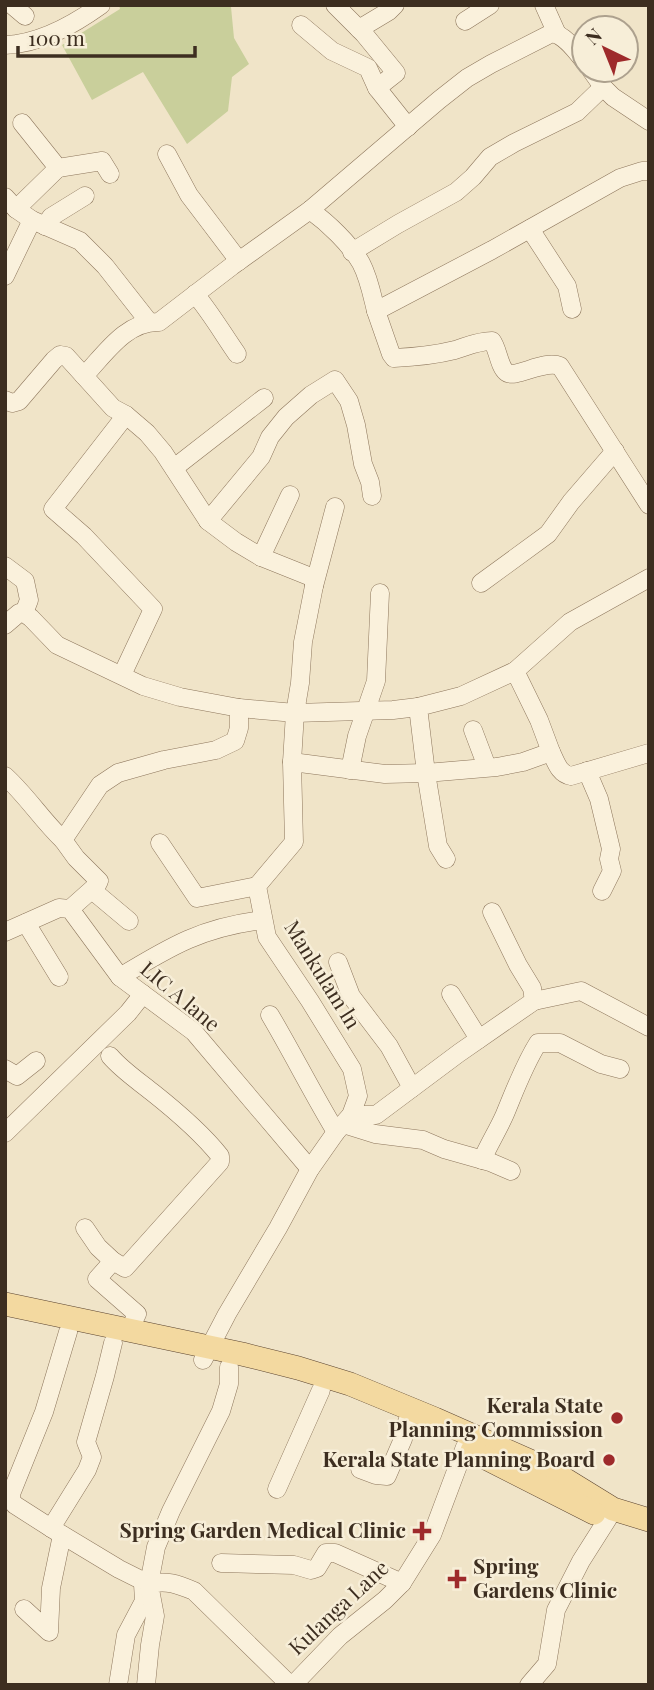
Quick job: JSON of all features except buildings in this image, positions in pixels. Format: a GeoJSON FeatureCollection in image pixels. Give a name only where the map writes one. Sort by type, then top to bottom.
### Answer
{"type":"FeatureCollection","features":[{"type":"Feature","properties":{"kind":"main road"},"geometry":{"type":"LineString","coordinates":[[5,1304],[121,1337],[298,1368],[350,1384],[548,1469],[610,1514],[649,1520]]}},
{"type":"Feature","properties":{"kind":"main road"},"geometry":{"type":"LineString","coordinates":[[5,1317],[68,1332],[121,1337]]}},
{"type":"Feature","properties":{"kind":"main road"},"geometry":{"type":"LineString","coordinates":[[206,1354],[229,1367],[321,1390],[407,1422],[610,1514],[649,1535]]}},
{"type":"Feature","properties":{"kind":"street"},"geometry":{"type":"LineString","coordinates":[[5,45],[19,45],[75,24],[101,5]]}},
{"type":"Feature","properties":{"kind":"street"},"geometry":{"type":"LineString","coordinates":[[335,5],[396,73],[377,88]]}},
{"type":"Feature","properties":{"kind":"street"},"geometry":{"type":"LineString","coordinates":[[359,29],[395,5]]}},
{"type":"Feature","properties":{"kind":"street"},"geometry":{"type":"LineString","coordinates":[[465,21],[491,5]]}},
{"type":"Feature","properties":{"kind":"street"},"geometry":{"type":"LineString","coordinates":[[544,5],[558,34],[570,45]]}},
{"type":"Feature","properties":{"kind":"street"},"geometry":{"type":"LineString","coordinates":[[301,25],[332,51],[368,68],[377,88],[408,127]]}},
{"type":"Feature","properties":{"kind":"street"},"geometry":{"type":"LineString","coordinates":[[84,376],[128,331],[139,324],[159,322],[310,210],[467,78],[542,37],[558,34]]}},
{"type":"Feature","properties":{"kind":"street"},"geometry":{"type":"LineString","coordinates":[[601,84],[613,97],[649,121]]}},
{"type":"Feature","properties":{"kind":"street"},"geometry":{"type":"LineString","coordinates":[[352,252],[456,192],[490,158],[577,112],[603,87]]}},
{"type":"Feature","properties":{"kind":"street"},"geometry":{"type":"LineString","coordinates":[[22,123],[58,168]]}},
{"type":"Feature","properties":{"kind":"street"},"geometry":{"type":"LineString","coordinates":[[167,155],[189,195],[239,261]]}},
{"type":"Feature","properties":{"kind":"street"},"geometry":{"type":"LineString","coordinates":[[110,174],[102,161],[58,168],[11,203],[38,223],[80,242],[105,266],[149,322]]}},
{"type":"Feature","properties":{"kind":"street"},"geometry":{"type":"LineString","coordinates":[[376,311],[620,178],[649,171]]}},
{"type":"Feature","properties":{"kind":"street"},"geometry":{"type":"LineString","coordinates":[[5,276],[38,223],[85,196]]}},
{"type":"Feature","properties":{"kind":"street"},"geometry":{"type":"LineString","coordinates":[[310,210],[323,219],[360,261],[394,358],[428,356],[482,341],[492,341],[504,370],[509,374],[548,363],[560,366],[649,505]]}},
{"type":"Feature","properties":{"kind":"street"},"geometry":{"type":"LineString","coordinates":[[530,229],[568,286],[572,309]]}},
{"type":"Feature","properties":{"kind":"street"},"geometry":{"type":"LineString","coordinates":[[195,295],[211,312],[237,354]]}},
{"type":"Feature","properties":{"kind":"street"},"geometry":{"type":"LineString","coordinates":[[5,400],[12,403],[19,401],[60,355],[66,356],[113,408],[147,433],[163,452],[208,521],[261,557],[310,577],[314,586]]}},
{"type":"Feature","properties":{"kind":"street"},"geometry":{"type":"LineString","coordinates":[[208,521],[261,457],[270,437],[286,416],[311,395],[335,380],[349,401],[372,496]]}},
{"type":"Feature","properties":{"kind":"street"},"geometry":{"type":"LineString","coordinates":[[174,468],[264,398]]}},
{"type":"Feature","properties":{"kind":"street"},"geometry":{"type":"LineString","coordinates":[[122,675],[153,609],[84,536],[53,509],[126,415]]}},
{"type":"Feature","properties":{"kind":"street"},"geometry":{"type":"LineString","coordinates":[[481,583],[548,534],[615,451]]}},
{"type":"Feature","properties":{"kind":"street"},"geometry":{"type":"LineString","coordinates":[[261,557],[290,495]]}},
{"type":"Feature","properties":{"kind":"street"},"geometry":{"type":"LineString","coordinates":[[160,843],[197,898],[257,886],[294,842],[292,762],[303,642],[314,586],[335,507]]}},
{"type":"Feature","properties":{"kind":"street"},"geometry":{"type":"LineString","coordinates":[[5,566],[25,581],[29,600],[24,613]]}},
{"type":"Feature","properties":{"kind":"street"},"geometry":{"type":"LineString","coordinates":[[5,625],[19,613],[24,613],[57,645],[143,686],[180,697],[239,708],[295,713],[365,711],[418,707],[470,693],[515,671],[570,622],[649,578]]}},
{"type":"Feature","properties":{"kind":"street"},"geometry":{"type":"LineString","coordinates":[[350,770],[357,736],[376,681],[380,593]]}},
{"type":"Feature","properties":{"kind":"street"},"geometry":{"type":"LineString","coordinates":[[515,671],[559,769],[565,775],[571,776],[649,753]]}},
{"type":"Feature","properties":{"kind":"street"},"geometry":{"type":"LineString","coordinates":[[418,707],[438,846],[446,859]]}},
{"type":"Feature","properties":{"kind":"street"},"geometry":{"type":"LineString","coordinates":[[64,840],[100,785],[118,773],[164,760],[216,750],[235,741],[239,728],[239,708]]}},
{"type":"Feature","properties":{"kind":"street"},"geometry":{"type":"LineString","coordinates":[[473,730],[487,767]]}},
{"type":"Feature","properties":{"kind":"street"},"geometry":{"type":"LineString","coordinates":[[292,762],[385,774],[426,773],[523,762],[551,752]]}},
{"type":"Feature","properties":{"kind":"street"},"geometry":{"type":"LineString","coordinates":[[587,771],[599,799],[611,849],[609,859],[612,871],[602,891]]}},
{"type":"Feature","properties":{"kind":"street"},"geometry":{"type":"LineString","coordinates":[[5,776],[99,881],[70,909],[59,908],[5,932]]}},
{"type":"Feature","properties":{"kind":"street","name":"Mankulam ln"},"geometry":{"type":"LineString","coordinates":[[206,1354],[310,1170],[343,1124],[358,1096],[352,1069],[267,937],[257,886]]}},
{"type":"Feature","properties":{"kind":"street"},"geometry":{"type":"LineString","coordinates":[[92,890],[129,921]]}},
{"type":"Feature","properties":{"kind":"street","name":"LIC A lane"},"geometry":{"type":"LineString","coordinates":[[70,909],[120,977],[194,1032],[310,1170]]}},
{"type":"Feature","properties":{"kind":"street"},"geometry":{"type":"LineString","coordinates":[[492,912],[532,988],[534,1001]]}},
{"type":"Feature","properties":{"kind":"street"},"geometry":{"type":"LineString","coordinates":[[120,977],[162,951],[197,935],[234,923],[263,919]]}},
{"type":"Feature","properties":{"kind":"street"},"geometry":{"type":"LineString","coordinates":[[26,923],[59,977]]}},
{"type":"Feature","properties":{"kind":"street"},"geometry":{"type":"LineString","coordinates":[[338,962],[351,996],[389,1046],[412,1088]]}},
{"type":"Feature","properties":{"kind":"street"},"geometry":{"type":"LineString","coordinates":[[343,1124],[376,1115],[534,1001],[581,991],[649,1027]]}},
{"type":"Feature","properties":{"kind":"street"},"geometry":{"type":"LineString","coordinates":[[5,1133],[128,1013],[144,994]]}},
{"type":"Feature","properties":{"kind":"street"},"geometry":{"type":"LineString","coordinates":[[451,994],[479,1040]]}},
{"type":"Feature","properties":{"kind":"street"},"geometry":{"type":"LineString","coordinates":[[270,1015],[312,1093],[343,1124],[375,1134],[423,1140],[511,1171]]}},
{"type":"Feature","properties":{"kind":"street"},"geometry":{"type":"LineString","coordinates":[[482,1160],[524,1066],[538,1043],[560,1043],[601,1064],[620,1069]]}},
{"type":"Feature","properties":{"kind":"street"},"geometry":{"type":"LineString","coordinates":[[85,1228],[98,1247],[125,1268],[220,1162],[220,1156],[208,1141],[110,1056]]}},
{"type":"Feature","properties":{"kind":"street"},"geometry":{"type":"LineString","coordinates":[[5,1069],[17,1076],[36,1061]]}},
{"type":"Feature","properties":{"kind":"street"},"geometry":{"type":"LineString","coordinates":[[24,1609],[48,1632],[56,1531],[92,1457],[86,1442],[121,1337],[137,1314],[97,1279],[113,1261]]}},
{"type":"Feature","properties":{"kind":"street"},"geometry":{"type":"LineString","coordinates":[[68,1332],[44,1412],[10,1494],[11,1500],[56,1531],[146,1583],[162,1581],[194,1591],[291,1685]]}},
{"type":"Feature","properties":{"kind":"street"},"geometry":{"type":"LineString","coordinates":[[118,1685],[126,1635],[144,1601],[156,1547],[221,1411],[229,1384],[229,1367]]}},
{"type":"Feature","properties":{"kind":"street"},"geometry":{"type":"LineString","coordinates":[[277,1489],[321,1390]]}},
{"type":"Feature","properties":{"kind":"street"},"geometry":{"type":"LineString","coordinates":[[360,1469],[387,1476],[403,1439],[407,1422]]}},
{"type":"Feature","properties":{"kind":"street","name":"Kulanga Lane"},"geometry":{"type":"LineString","coordinates":[[291,1685],[340,1636],[402,1583],[432,1535],[465,1447]]}},
{"type":"Feature","properties":{"kind":"street"},"geometry":{"type":"LineString","coordinates":[[529,1685],[547,1664],[556,1610],[581,1561],[610,1514]]}},
{"type":"Feature","properties":{"kind":"street"},"geometry":{"type":"LineString","coordinates":[[221,1563],[294,1565],[311,1570],[317,1568],[326,1553],[335,1553],[402,1583]]}},
{"type":"Feature","properties":{"kind":"street"},"geometry":{"type":"LineString","coordinates":[[146,1583],[155,1616],[146,1685]]}},
{"type":"Feature","properties":{"kind":"green space"},"geometry":{"type":"Polygon","coordinates":[[[119,5],[234,5],[231,7],[234,38],[249,64],[232,77],[228,111],[187,144],[143,72],[92,100],[62,45],[120,9],[119,5]]]}},
{"type":"Feature","properties":{"kind":"place","name":"Kerala State Planning Commission"},"geometry":{"type":"Point","coordinates":[617,1418]}},
{"type":"Feature","properties":{"kind":"place","name":"Kerala State Planning Board"},"geometry":{"type":"Point","coordinates":[609,1460]}},
{"type":"Feature","properties":{"kind":"place","name":"Spring Garden Medical Clinic"},"geometry":{"type":"Point","coordinates":[422,1531]}},
{"type":"Feature","properties":{"kind":"place","name":"Spring Gardens Clinic"},"geometry":{"type":"Point","coordinates":[457,1579]}}]}
